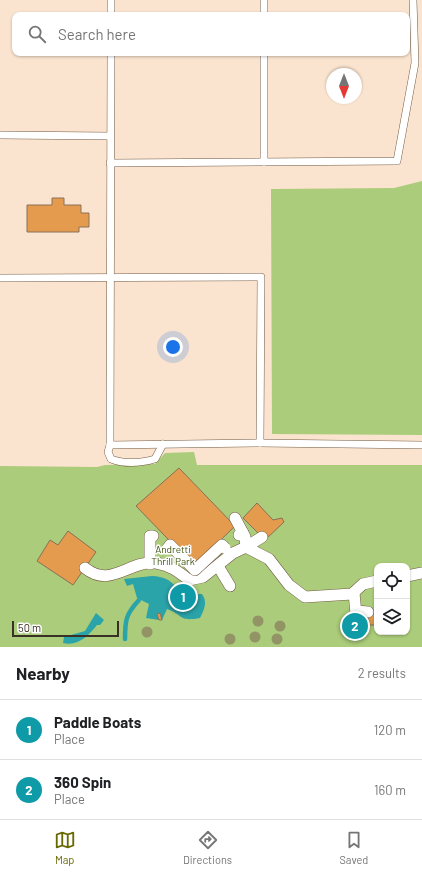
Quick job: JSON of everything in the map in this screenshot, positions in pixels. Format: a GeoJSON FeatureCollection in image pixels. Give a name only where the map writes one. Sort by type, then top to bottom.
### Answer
{"type":"FeatureCollection","features":[{"type":"Feature","properties":{"kind":"street"},"geometry":{"type":"LineString","coordinates":[[235,518],[241,534],[245,537],[246,547]]}},
{"type":"Feature","properties":{"kind":"street"},"geometry":{"type":"LineString","coordinates":[[150,564],[150,536],[153,536]]}},
{"type":"Feature","properties":{"kind":"street"},"geometry":{"type":"LineString","coordinates":[[85,568],[94,575],[121,576],[134,566],[150,564],[170,567],[189,580],[204,577],[220,563],[262,537]]}},
{"type":"Feature","properties":{"kind":"street"},"geometry":{"type":"LineString","coordinates":[[168,549],[170,546],[196,570],[222,545],[219,548],[220,563],[230,586]]}},
{"type":"Feature","properties":{"kind":"street"},"geometry":{"type":"LineString","coordinates":[[246,547],[269,559],[289,585],[305,596],[329,596],[354,592],[362,584],[374,582]]}},
{"type":"Feature","properties":{"kind":"street"},"geometry":{"type":"LineString","coordinates":[[410,575],[422,573]]}},
{"type":"Feature","properties":{"kind":"street"},"geometry":{"type":"LineString","coordinates":[[354,592],[356,612],[368,612]]}},
{"type":"Feature","properties":{"kind":"lane"},"geometry":{"type":"LineString","coordinates":[[111,0],[111,12]]}},
{"type":"Feature","properties":{"kind":"lane"},"geometry":{"type":"LineString","coordinates":[[264,0],[264,12]]}},
{"type":"Feature","properties":{"kind":"lane"},"geometry":{"type":"LineString","coordinates":[[110,163],[397,161],[415,63],[413,0]]}},
{"type":"Feature","properties":{"kind":"lane"},"geometry":{"type":"LineString","coordinates":[[111,56],[110,445],[108,452],[111,459],[120,462],[146,462],[155,459],[163,444]]}},
{"type":"Feature","properties":{"kind":"lane"},"geometry":{"type":"LineString","coordinates":[[264,56],[264,162]]}},
{"type":"Feature","properties":{"kind":"lane"},"geometry":{"type":"LineString","coordinates":[[0,135],[110,136]]}},
{"type":"Feature","properties":{"kind":"lane"},"geometry":{"type":"LineString","coordinates":[[0,278],[261,277],[260,443]]}},
{"type":"Feature","properties":{"kind":"lane"},"geometry":{"type":"LineString","coordinates":[[110,445],[260,443],[422,445]]}},
{"type":"Feature","properties":{"kind":"green space"},"geometry":{"type":"Polygon","coordinates":[[[422,181],[422,435],[272,434],[271,189],[394,188],[422,181]]]}},
{"type":"Feature","properties":{"kind":"green space","name":"Andretti Thrill Park"},"geometry":{"type":"Polygon","coordinates":[[[194,452],[197,465],[422,465],[422,647],[0,647],[0,466],[97,467],[105,465],[155,464],[165,453],[194,452]]]}},
{"type":"Feature","properties":{"kind":"water"},"geometry":{"type":"Polygon","coordinates":[[[152,576],[170,581],[179,590],[184,592],[191,594],[202,594],[205,603],[200,618],[184,618],[167,609],[162,620],[160,613],[157,614],[159,620],[146,618],[149,604],[137,598],[133,584],[127,586],[124,579],[152,576]]]}},
{"type":"Feature","properties":{"kind":"water"},"geometry":{"type":"Polygon","coordinates":[[[96,613],[104,620],[100,625],[97,625],[87,636],[78,642],[68,644],[63,643],[64,637],[85,631],[96,613]]]}},
{"type":"Feature","properties":{"kind":"building"},"geometry":{"type":"Polygon","coordinates":[[[52,198],[64,198],[64,205],[81,205],[81,213],[89,213],[89,227],[79,227],[79,232],[27,232],[27,205],[52,205],[52,198]]]}},
{"type":"Feature","properties":{"kind":"building"},"geometry":{"type":"Polygon","coordinates":[[[179,468],[235,526],[194,566],[136,506],[179,468]]]}},
{"type":"Feature","properties":{"kind":"building"},"geometry":{"type":"Polygon","coordinates":[[[257,503],[273,520],[282,518],[284,522],[265,540],[243,518],[257,503]]]}},
{"type":"Feature","properties":{"kind":"building"},"geometry":{"type":"Polygon","coordinates":[[[68,531],[96,552],[73,585],[37,561],[50,540],[58,545],[68,531]]]}},
{"type":"Feature","properties":{"kind":"building"},"geometry":{"type":"Polygon","coordinates":[[[368,611],[374,611],[374,625],[368,625],[368,611]]]}},
{"type":"Feature","properties":{"kind":"building"},"geometry":{"type":"Polygon","coordinates":[[[160,613],[162,620],[159,620],[157,614],[160,613]]]}},
{"type":"Feature","properties":{"kind":"waterway"},"geometry":{"type":"LineString","coordinates":[[125,639],[127,618],[131,609],[139,600]]}},
{"type":"Feature","properties":{"kind":"place","name":"Paddle Boats"},"geometry":{"type":"Point","coordinates":[183,597]}},
{"type":"Feature","properties":{"kind":"place","name":"360 Spin"},"geometry":{"type":"Point","coordinates":[355,626]}}]}
